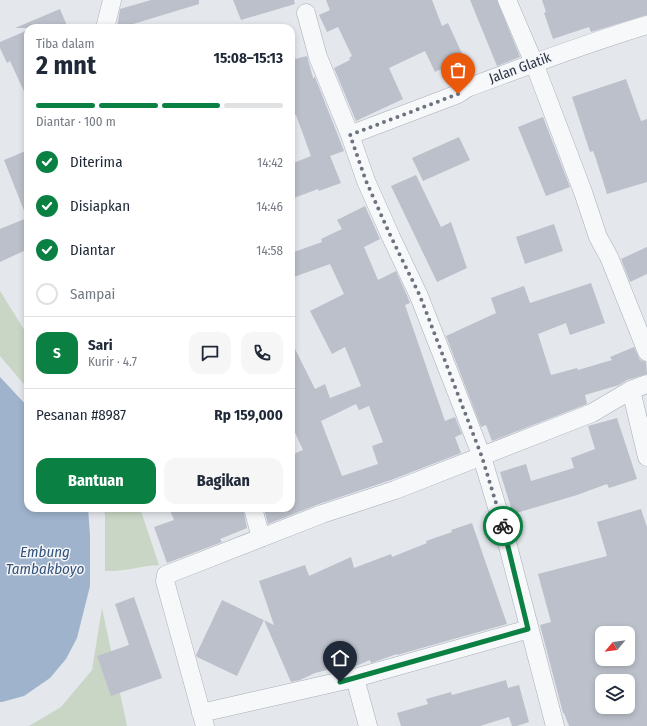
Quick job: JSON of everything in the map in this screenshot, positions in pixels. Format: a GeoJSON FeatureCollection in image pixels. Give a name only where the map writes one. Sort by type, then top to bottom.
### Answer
{"type":"FeatureCollection","features":[{"type":"Feature","properties":{"kind":"street"},"geometry":{"type":"LineString","coordinates":[[106,24],[112,0]]}},
{"type":"Feature","properties":{"kind":"street"},"geometry":{"type":"LineString","coordinates":[[507,0],[534,63],[583,192],[598,237],[609,257],[647,352]]}},
{"type":"Feature","properties":{"kind":"street"},"geometry":{"type":"LineString","coordinates":[[306,13],[318,57],[350,135],[369,188],[420,296],[482,457],[503,527],[528,629],[555,726]]}},
{"type":"Feature","properties":{"kind":"street","name":"Jalan Glatik"},"geometry":{"type":"LineString","coordinates":[[350,135],[534,63],[594,41],[647,25]]}},
{"type":"Feature","properties":{"kind":"street"},"geometry":{"type":"LineString","coordinates":[[528,629],[203,720],[166,586],[166,578],[169,574],[322,514],[395,490],[592,413],[639,387],[647,457]]}},
{"type":"Feature","properties":{"kind":"street"},"geometry":{"type":"LineString","coordinates":[[254,512],[261,538]]}},
{"type":"Feature","properties":{"kind":"street"},"geometry":{"type":"LineString","coordinates":[[355,678],[368,726]]}},
{"type":"Feature","properties":{"kind":"green space"},"geometry":{"type":"Polygon","coordinates":[[[0,291],[24,330],[24,384],[0,356],[0,291]]]}},
{"type":"Feature","properties":{"kind":"green space"},"geometry":{"type":"Polygon","coordinates":[[[104,512],[141,512],[159,565],[118,571],[105,571],[104,512]]]}},
{"type":"Feature","properties":{"kind":"green space"},"geometry":{"type":"Polygon","coordinates":[[[102,608],[127,726],[29,726],[61,707],[92,670],[102,608]]]}},
{"type":"Feature","properties":{"kind":"water","name":"Embung Tambakboyo"},"geometry":{"type":"Polygon","coordinates":[[[0,377],[24,403],[24,512],[88,512],[90,586],[77,638],[66,659],[50,678],[24,696],[0,702],[0,377]]]}},
{"type":"Feature","properties":{"kind":"building"},"geometry":{"type":"Polygon","coordinates":[[[151,0],[199,0],[199,4],[133,24],[118,24],[120,9],[151,0]]]}},
{"type":"Feature","properties":{"kind":"building"},"geometry":{"type":"Polygon","coordinates":[[[233,0],[294,0],[295,4],[241,20],[233,0]]]}},
{"type":"Feature","properties":{"kind":"building"},"geometry":{"type":"Polygon","coordinates":[[[326,0],[432,0],[442,26],[448,23],[464,58],[435,72],[425,51],[389,68],[403,99],[356,121],[334,68],[350,60],[349,58],[352,56],[338,27],[327,32],[319,15],[330,10],[326,0]]]}},
{"type":"Feature","properties":{"kind":"building"},"geometry":{"type":"Polygon","coordinates":[[[470,0],[497,0],[520,57],[497,66],[470,0]]]}},
{"type":"Feature","properties":{"kind":"building"},"geometry":{"type":"Polygon","coordinates":[[[542,0],[647,0],[647,15],[591,32],[589,27],[553,39],[544,13],[546,12],[542,0]]]}},
{"type":"Feature","properties":{"kind":"building"},"geometry":{"type":"Polygon","coordinates":[[[60,9],[66,24],[24,24],[60,9]]]}},
{"type":"Feature","properties":{"kind":"building"},"geometry":{"type":"Polygon","coordinates":[[[24,24],[24,28],[15,28],[24,24]]]}},
{"type":"Feature","properties":{"kind":"building"},"geometry":{"type":"Polygon","coordinates":[[[24,32],[24,91],[10,61],[7,63],[0,48],[0,42],[24,32]]]}},
{"type":"Feature","properties":{"kind":"building"},"geometry":{"type":"Polygon","coordinates":[[[307,56],[313,78],[315,77],[344,151],[330,156],[341,183],[319,191],[318,189],[295,198],[295,162],[311,156],[295,115],[295,59],[307,56]]]}},
{"type":"Feature","properties":{"kind":"building"},"geometry":{"type":"Polygon","coordinates":[[[626,79],[641,121],[647,119],[647,182],[607,194],[593,151],[590,152],[572,97],[626,79]]]}},
{"type":"Feature","properties":{"kind":"building"},"geometry":{"type":"Polygon","coordinates":[[[543,117],[570,187],[546,196],[518,127],[543,117]]]}},
{"type":"Feature","properties":{"kind":"building"},"geometry":{"type":"Polygon","coordinates":[[[459,137],[470,160],[423,181],[412,158],[459,137]]]}},
{"type":"Feature","properties":{"kind":"building"},"geometry":{"type":"Polygon","coordinates":[[[24,152],[24,210],[4,160],[24,152]]]}},
{"type":"Feature","properties":{"kind":"building"},"geometry":{"type":"Polygon","coordinates":[[[416,175],[441,227],[451,222],[467,268],[437,282],[391,186],[416,175]]]}},
{"type":"Feature","properties":{"kind":"building"},"geometry":{"type":"Polygon","coordinates":[[[365,206],[380,239],[364,247],[378,280],[396,271],[410,303],[405,305],[445,421],[455,417],[462,434],[455,437],[461,453],[268,524],[265,512],[295,512],[295,453],[303,450],[295,433],[295,349],[315,389],[325,384],[330,398],[361,386],[345,347],[332,354],[310,311],[344,294],[330,264],[295,277],[295,252],[322,242],[321,239],[342,229],[337,220],[365,206]],[[356,404],[321,421],[342,476],[378,464],[372,446],[383,442],[369,406],[359,410],[356,404]]]}},
{"type":"Feature","properties":{"kind":"building"},"geometry":{"type":"Polygon","coordinates":[[[24,219],[24,251],[0,262],[0,229],[24,219]]]}},
{"type":"Feature","properties":{"kind":"building"},"geometry":{"type":"Polygon","coordinates":[[[554,224],[563,251],[525,264],[516,237],[554,224]]]}},
{"type":"Feature","properties":{"kind":"building"},"geometry":{"type":"Polygon","coordinates":[[[647,247],[647,274],[630,282],[621,259],[647,247]]]}},
{"type":"Feature","properties":{"kind":"building"},"geometry":{"type":"Polygon","coordinates":[[[591,283],[605,323],[570,335],[566,323],[538,334],[551,375],[577,368],[578,370],[612,360],[610,357],[634,347],[640,360],[646,362],[647,374],[627,380],[619,385],[585,395],[587,404],[492,441],[486,425],[481,427],[446,336],[496,313],[491,298],[524,286],[530,303],[591,283]]]}},
{"type":"Feature","properties":{"kind":"building"},"geometry":{"type":"Polygon","coordinates":[[[617,418],[637,479],[609,488],[607,484],[577,495],[513,514],[500,472],[526,464],[531,481],[574,468],[571,458],[595,449],[588,426],[617,418]]]}},
{"type":"Feature","properties":{"kind":"building"},"geometry":{"type":"Polygon","coordinates":[[[641,509],[647,527],[647,726],[569,726],[563,713],[540,625],[551,622],[538,574],[607,556],[597,522],[641,509]]]}},
{"type":"Feature","properties":{"kind":"building"},"geometry":{"type":"Polygon","coordinates":[[[171,512],[244,512],[247,528],[220,539],[222,542],[167,563],[154,527],[174,520],[171,512]]]}},
{"type":"Feature","properties":{"kind":"building"},"geometry":{"type":"Polygon","coordinates":[[[472,523],[507,624],[397,654],[371,663],[370,660],[349,669],[343,670],[342,666],[315,673],[300,680],[291,682],[264,620],[274,625],[259,581],[305,565],[309,576],[351,557],[354,568],[391,554],[392,557],[427,543],[426,541],[452,532],[451,530],[472,523]]]}},
{"type":"Feature","properties":{"kind":"building"},"geometry":{"type":"Polygon","coordinates":[[[134,597],[162,678],[111,696],[97,656],[129,645],[115,604],[134,597]]]}},
{"type":"Feature","properties":{"kind":"building"},"geometry":{"type":"Polygon","coordinates":[[[222,600],[264,620],[237,676],[197,657],[196,655],[222,600]]]}},
{"type":"Feature","properties":{"kind":"building"},"geometry":{"type":"Polygon","coordinates":[[[506,680],[508,688],[519,685],[529,722],[512,726],[509,717],[480,726],[401,726],[397,713],[428,704],[426,699],[451,692],[452,695],[506,680]]]}},
{"type":"Feature","properties":{"kind":"way so far"},"geometry":{"type":"LineString","coordinates":[[458,94],[350,135],[366,181],[420,296],[482,457],[503,526]]}},
{"type":"Feature","properties":{"kind":"route"},"geometry":{"type":"LineString","coordinates":[[340,682],[528,629],[503,526]]}}]}
